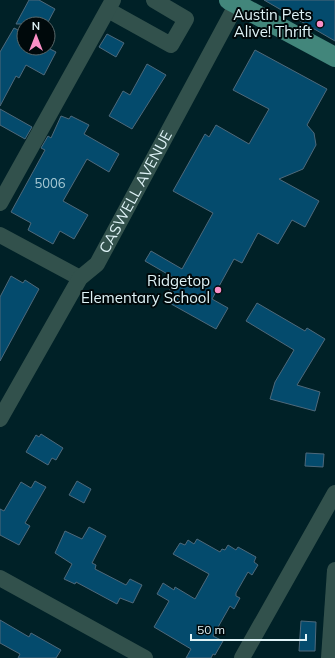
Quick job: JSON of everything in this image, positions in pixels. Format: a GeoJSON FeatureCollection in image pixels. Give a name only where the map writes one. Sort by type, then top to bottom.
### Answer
{"type":"FeatureCollection","features":[{"type":"Feature","properties":{"kind":"main road"},"geometry":{"type":"LineString","coordinates":[[235,2],[335,57]]}},
{"type":"Feature","properties":{"kind":"street"},"geometry":{"type":"LineString","coordinates":[[0,203],[110,5],[171,45],[186,19],[154,0]]}},
{"type":"Feature","properties":{"kind":"street","name":"CASWELL AVENUE"},"geometry":{"type":"LineString","coordinates":[[0,419],[80,278],[96,264],[235,2]]}},
{"type":"Feature","properties":{"kind":"street"},"geometry":{"type":"LineString","coordinates":[[0,235],[80,278]]}},
{"type":"Feature","properties":{"kind":"street"},"geometry":{"type":"LineString","coordinates":[[242,658],[335,493]]}},
{"type":"Feature","properties":{"kind":"street"},"geometry":{"type":"LineString","coordinates":[[329,658],[335,570]]}},
{"type":"Feature","properties":{"kind":"street"},"geometry":{"type":"LineString","coordinates":[[0,578],[145,658]]}},
{"type":"Feature","properties":{"kind":"building"},"geometry":{"type":"Polygon","coordinates":[[[29,0],[39,0],[55,9],[51,16],[20,16],[29,0]]]}},
{"type":"Feature","properties":{"kind":"building","name":"Austin Pets Alive! Thrift"},"geometry":{"type":"Polygon","coordinates":[[[264,0],[335,0],[335,41],[264,0]]]}},
{"type":"Feature","properties":{"kind":"building"},"geometry":{"type":"Polygon","coordinates":[[[14,28],[16,29],[16,56],[54,56],[44,75],[26,65],[19,78],[16,76],[0,106],[0,52],[14,28]]]}},
{"type":"Feature","properties":{"kind":"building"},"geometry":{"type":"Polygon","coordinates":[[[107,34],[124,43],[116,57],[99,47],[107,34]]]}},
{"type":"Feature","properties":{"kind":"building"},"geometry":{"type":"Polygon","coordinates":[[[255,50],[327,89],[307,125],[314,133],[316,145],[303,169],[279,179],[319,201],[305,227],[292,220],[278,244],[258,233],[242,263],[234,259],[212,299],[228,308],[216,329],[164,300],[176,279],[145,261],[151,251],[182,269],[213,213],[173,191],[205,134],[209,137],[216,125],[249,144],[269,109],[233,90],[255,50]]]}},
{"type":"Feature","properties":{"kind":"building"},"geometry":{"type":"Polygon","coordinates":[[[147,64],[166,75],[132,129],[109,116],[123,91],[130,95],[147,64]]]}},
{"type":"Feature","properties":{"kind":"building"},"geometry":{"type":"Polygon","coordinates":[[[0,109],[32,127],[25,139],[0,125],[0,109]]]}},
{"type":"Feature","properties":{"kind":"building"},"geometry":{"type":"Polygon","coordinates":[[[61,116],[69,119],[71,116],[89,125],[84,134],[119,154],[109,172],[87,159],[63,201],[88,215],[74,239],[60,231],[53,244],[28,230],[31,223],[11,212],[45,150],[41,148],[48,136],[51,138],[61,116]]]}},
{"type":"Feature","properties":{"kind":"building"},"geometry":{"type":"Polygon","coordinates":[[[11,276],[23,283],[25,280],[39,289],[0,361],[0,297],[11,276]]]}},
{"type":"Feature","properties":{"kind":"building"},"geometry":{"type":"Polygon","coordinates":[[[257,303],[305,331],[307,328],[325,339],[297,385],[320,392],[315,411],[270,399],[275,382],[294,350],[246,321],[257,303]]]}},
{"type":"Feature","properties":{"kind":"building"},"geometry":{"type":"Polygon","coordinates":[[[41,434],[63,448],[56,460],[52,458],[48,465],[26,452],[36,435],[39,437],[41,434]]]}},
{"type":"Feature","properties":{"kind":"building"},"geometry":{"type":"Polygon","coordinates":[[[306,453],[324,454],[323,467],[305,466],[306,453]]]}},
{"type":"Feature","properties":{"kind":"building"},"geometry":{"type":"Polygon","coordinates":[[[35,481],[46,487],[25,523],[30,526],[19,545],[0,535],[0,509],[4,511],[21,482],[31,488],[35,481]]]}},
{"type":"Feature","properties":{"kind":"building"},"geometry":{"type":"Polygon","coordinates":[[[77,481],[91,489],[84,503],[69,495],[77,481]]]}},
{"type":"Feature","properties":{"kind":"building"},"geometry":{"type":"Polygon","coordinates":[[[89,527],[106,536],[92,563],[96,565],[95,569],[126,585],[130,579],[142,585],[133,603],[120,598],[117,604],[76,582],[75,584],[64,579],[72,564],[55,553],[65,531],[82,539],[89,527]]]}},
{"type":"Feature","properties":{"kind":"building"},"geometry":{"type":"Polygon","coordinates":[[[197,539],[220,552],[222,549],[225,550],[228,545],[236,550],[238,547],[256,557],[254,562],[258,565],[252,575],[248,572],[236,593],[236,596],[240,598],[234,609],[230,606],[213,636],[223,641],[215,655],[213,654],[211,658],[186,658],[191,649],[154,627],[169,601],[157,594],[163,583],[174,590],[175,587],[195,599],[209,574],[173,554],[180,543],[185,545],[188,540],[194,544],[197,539]]]}},
{"type":"Feature","properties":{"kind":"building"},"geometry":{"type":"Polygon","coordinates":[[[0,620],[29,637],[31,633],[61,650],[56,658],[18,658],[20,654],[0,643],[0,620]]]}},
{"type":"Feature","properties":{"kind":"building"},"geometry":{"type":"Polygon","coordinates":[[[301,621],[316,622],[315,651],[299,651],[301,621]]]}},
{"type":"Feature","properties":{"kind":"place","name":"Austin Pets Alive! Thrift"},"geometry":{"type":"Point","coordinates":[320,24]}},
{"type":"Feature","properties":{"kind":"place","name":"Ridgetop Elementary School"},"geometry":{"type":"Point","coordinates":[218,290]}}]}
